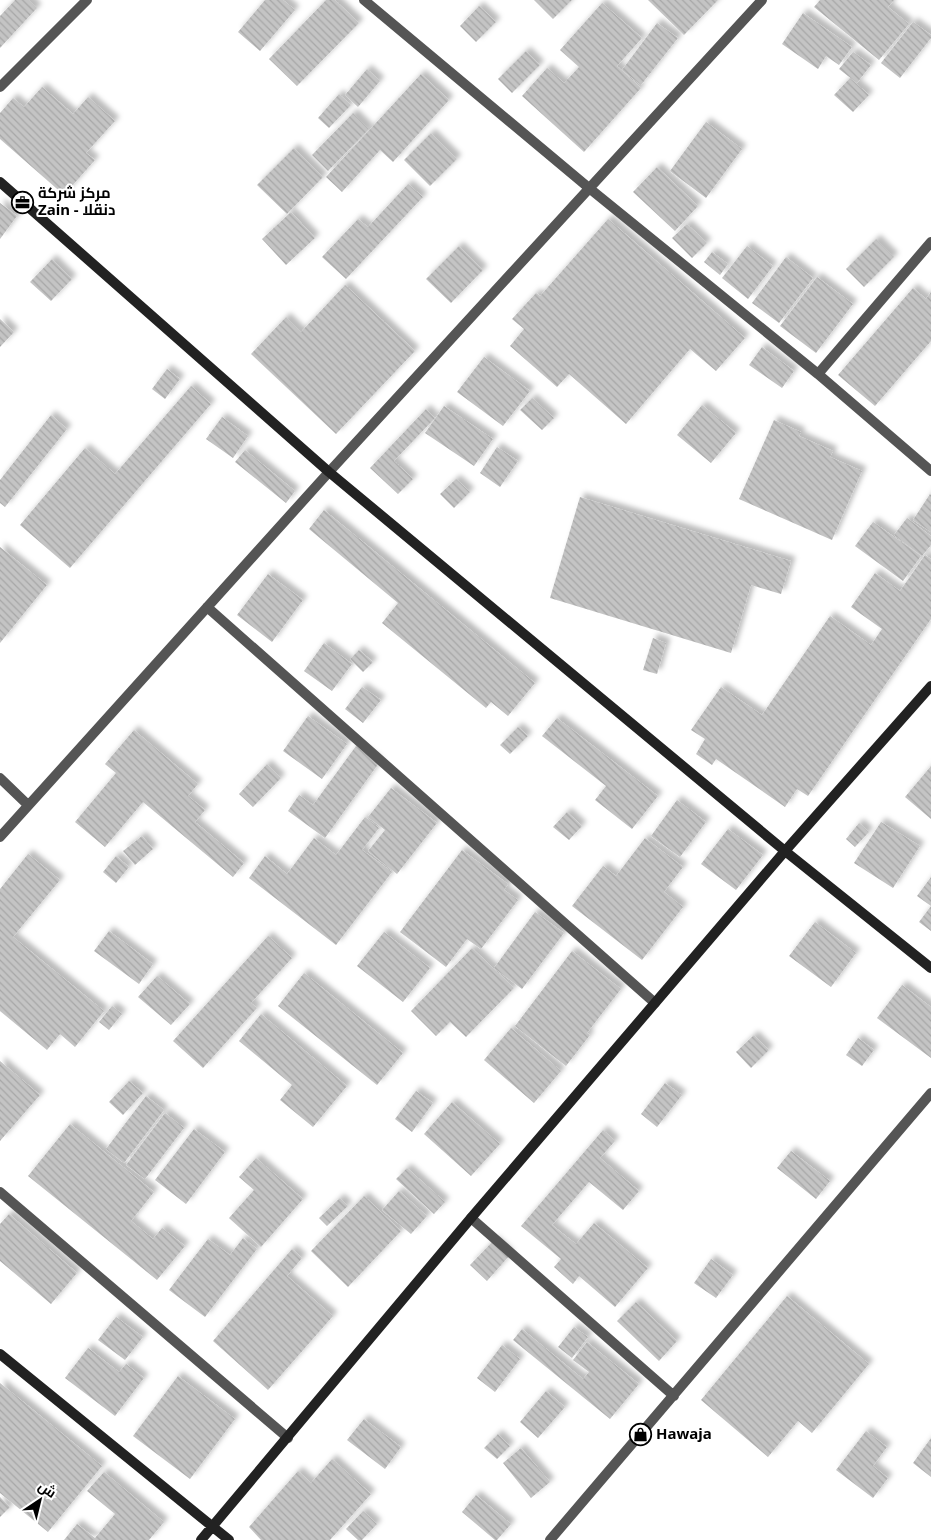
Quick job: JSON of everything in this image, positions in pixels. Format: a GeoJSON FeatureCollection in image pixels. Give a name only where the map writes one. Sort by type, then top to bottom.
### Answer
{"type":"FeatureCollection","features":[{"type":"Feature","properties":{"kind":"street"},"geometry":{"type":"LineString","coordinates":[[0,87],[87,0]]}},
{"type":"Feature","properties":{"kind":"street"},"geometry":{"type":"LineString","coordinates":[[364,0],[589,188],[818,374],[931,471]]}},
{"type":"Feature","properties":{"kind":"street"},"geometry":{"type":"LineString","coordinates":[[0,838],[329,472],[762,0]]}},
{"type":"Feature","properties":{"kind":"street"},"geometry":{"type":"LineString","coordinates":[[0,182],[329,472],[785,851],[931,968]]}},
{"type":"Feature","properties":{"kind":"street"},"geometry":{"type":"LineString","coordinates":[[818,374],[931,242]]}},
{"type":"Feature","properties":{"kind":"street"},"geometry":{"type":"LineString","coordinates":[[207,607],[655,1003]]}},
{"type":"Feature","properties":{"kind":"street"},"geometry":{"type":"LineString","coordinates":[[201,1540],[471,1218],[785,851],[931,686]]}},
{"type":"Feature","properties":{"kind":"street"},"geometry":{"type":"LineString","coordinates":[[0,778],[28,805]]}},
{"type":"Feature","properties":{"kind":"street"},"geometry":{"type":"LineString","coordinates":[[550,1540],[931,1093]]}},
{"type":"Feature","properties":{"kind":"street"},"geometry":{"type":"LineString","coordinates":[[0,1192],[288,1438]]}},
{"type":"Feature","properties":{"kind":"street"},"geometry":{"type":"LineString","coordinates":[[471,1218],[674,1396]]}},
{"type":"Feature","properties":{"kind":"street"},"geometry":{"type":"LineString","coordinates":[[0,1354],[229,1540]]}},
{"type":"Feature","properties":{"kind":"building"},"geometry":{"type":"Polygon","coordinates":[[[15,0],[29,0],[37,8],[0,48],[0,16],[15,0]]]}},
{"type":"Feature","properties":{"kind":"building"},"geometry":{"type":"Polygon","coordinates":[[[265,0],[283,0],[295,10],[260,51],[238,32],[265,0]]]}},
{"type":"Feature","properties":{"kind":"building"},"geometry":{"type":"Polygon","coordinates":[[[326,0],[335,0],[359,23],[297,86],[269,59],[326,0]]]}},
{"type":"Feature","properties":{"kind":"building"},"geometry":{"type":"Polygon","coordinates":[[[534,0],[572,0],[553,19],[534,0]]]}},
{"type":"Feature","properties":{"kind":"building"},"geometry":{"type":"Polygon","coordinates":[[[648,0],[718,0],[684,35],[648,0]]]}},
{"type":"Feature","properties":{"kind":"building"},"geometry":{"type":"Polygon","coordinates":[[[820,0],[894,0],[888,7],[909,24],[879,60],[814,7],[820,0]]]}},
{"type":"Feature","properties":{"kind":"building"},"geometry":{"type":"Polygon","coordinates":[[[602,3],[642,38],[617,66],[641,88],[584,152],[522,96],[547,68],[564,83],[579,67],[560,50],[602,3]]]}},
{"type":"Feature","properties":{"kind":"building"},"geometry":{"type":"Polygon","coordinates":[[[479,6],[496,22],[476,42],[460,26],[479,6]]]}},
{"type":"Feature","properties":{"kind":"building"},"geometry":{"type":"Polygon","coordinates":[[[803,13],[852,47],[839,65],[826,56],[818,69],[782,44],[803,13]]]}},
{"type":"Feature","properties":{"kind":"building"},"geometry":{"type":"Polygon","coordinates":[[[913,22],[931,35],[931,38],[900,78],[881,63],[913,22]]]}},
{"type":"Feature","properties":{"kind":"building"},"geometry":{"type":"Polygon","coordinates":[[[657,23],[678,38],[641,85],[622,70],[657,23]]]}},
{"type":"Feature","properties":{"kind":"building"},"geometry":{"type":"Polygon","coordinates":[[[526,51],[540,65],[512,93],[498,79],[526,51]]]}},
{"type":"Feature","properties":{"kind":"building"},"geometry":{"type":"Polygon","coordinates":[[[853,52],[871,65],[857,83],[839,69],[853,52]]]}},
{"type":"Feature","properties":{"kind":"building"},"geometry":{"type":"Polygon","coordinates":[[[367,69],[380,81],[358,107],[345,95],[367,69]]]}},
{"type":"Feature","properties":{"kind":"building"},"geometry":{"type":"Polygon","coordinates":[[[421,74],[449,100],[393,162],[380,150],[342,192],[326,177],[421,74]]]}},
{"type":"Feature","properties":{"kind":"building"},"geometry":{"type":"Polygon","coordinates":[[[850,78],[869,95],[853,112],[834,95],[850,78]]]}},
{"type":"Feature","properties":{"kind":"building"},"geometry":{"type":"Polygon","coordinates":[[[42,87],[73,114],[88,97],[115,121],[86,153],[95,160],[64,195],[0,139],[0,113],[13,98],[24,107],[42,87]]]}},
{"type":"Feature","properties":{"kind":"building"},"geometry":{"type":"Polygon","coordinates":[[[339,94],[351,105],[329,128],[318,118],[339,94]]]}},
{"type":"Feature","properties":{"kind":"building"},"geometry":{"type":"Polygon","coordinates":[[[353,113],[369,129],[328,171],[312,155],[353,113]]]}},
{"type":"Feature","properties":{"kind":"building"},"geometry":{"type":"Polygon","coordinates":[[[706,122],[742,149],[706,198],[670,171],[706,122]]]}},
{"type":"Feature","properties":{"kind":"building"},"geometry":{"type":"Polygon","coordinates":[[[431,133],[457,159],[430,186],[404,160],[431,133]]]}},
{"type":"Feature","properties":{"kind":"building"},"geometry":{"type":"Polygon","coordinates":[[[294,148],[323,177],[287,214],[257,185],[294,148]]]}},
{"type":"Feature","properties":{"kind":"building"},"geometry":{"type":"Polygon","coordinates":[[[657,167],[698,206],[675,231],[633,192],[657,167]]]}},
{"type":"Feature","properties":{"kind":"building"},"geometry":{"type":"Polygon","coordinates":[[[408,184],[423,197],[346,279],[322,257],[358,219],[368,227],[408,184]]]}},
{"type":"Feature","properties":{"kind":"building"},"geometry":{"type":"Polygon","coordinates":[[[0,203],[17,216],[0,239],[0,203]]]}},
{"type":"Feature","properties":{"kind":"building"},"geometry":{"type":"Polygon","coordinates":[[[291,212],[315,238],[286,265],[262,239],[291,212]]]}},
{"type":"Feature","properties":{"kind":"building"},"geometry":{"type":"Polygon","coordinates":[[[608,219],[745,338],[716,371],[690,349],[626,424],[569,374],[557,387],[510,346],[524,329],[512,319],[536,293],[540,296],[608,219]]]}},
{"type":"Feature","properties":{"kind":"building"},"geometry":{"type":"Polygon","coordinates":[[[687,224],[707,243],[692,258],[672,238],[687,224]]]}},
{"type":"Feature","properties":{"kind":"building"},"geometry":{"type":"Polygon","coordinates":[[[876,239],[894,257],[864,287],[846,269],[876,239]]]}},
{"type":"Feature","properties":{"kind":"building"},"geometry":{"type":"Polygon","coordinates":[[[459,246],[483,270],[451,303],[426,279],[459,246]]]}},
{"type":"Feature","properties":{"kind":"building"},"geometry":{"type":"Polygon","coordinates":[[[747,246],[773,266],[748,299],[722,278],[747,246]]]}},
{"type":"Feature","properties":{"kind":"building"},"geometry":{"type":"Polygon","coordinates":[[[712,252],[728,264],[720,275],[704,262],[712,252]]]}},
{"type":"Feature","properties":{"kind":"building"},"geometry":{"type":"Polygon","coordinates":[[[786,257],[813,278],[779,323],[752,303],[786,257]]]}},
{"type":"Feature","properties":{"kind":"building"},"geometry":{"type":"Polygon","coordinates":[[[52,259],[72,279],[51,301],[30,282],[52,259]]]}},
{"type":"Feature","properties":{"kind":"building"},"geometry":{"type":"Polygon","coordinates":[[[817,277],[853,304],[816,353],[780,326],[817,277]]]}},
{"type":"Feature","properties":{"kind":"building"},"geometry":{"type":"Polygon","coordinates":[[[345,285],[415,351],[336,434],[251,354],[286,317],[301,332],[345,285]]]}},
{"type":"Feature","properties":{"kind":"building"},"geometry":{"type":"Polygon","coordinates":[[[913,288],[926,299],[931,292],[931,341],[875,406],[838,375],[913,288]]]}},
{"type":"Feature","properties":{"kind":"building"},"geometry":{"type":"Polygon","coordinates":[[[0,319],[14,332],[0,347],[0,319]]]}},
{"type":"Feature","properties":{"kind":"building"},"geometry":{"type":"Polygon","coordinates":[[[762,347],[794,371],[782,388],[749,365],[762,347]]]}},
{"type":"Feature","properties":{"kind":"building"},"geometry":{"type":"Polygon","coordinates":[[[484,357],[530,391],[503,426],[457,392],[484,357]]]}},
{"type":"Feature","properties":{"kind":"building"},"geometry":{"type":"Polygon","coordinates":[[[167,369],[180,379],[165,399],[152,389],[167,369]]]}},
{"type":"Feature","properties":{"kind":"building"},"geometry":{"type":"Polygon","coordinates":[[[191,386],[211,404],[70,568],[20,525],[85,448],[115,474],[191,386]]]}},
{"type":"Feature","properties":{"kind":"building"},"geometry":{"type":"Polygon","coordinates":[[[532,398],[554,418],[542,430],[520,410],[532,398]]]}},
{"type":"Feature","properties":{"kind":"building"},"geometry":{"type":"Polygon","coordinates":[[[702,405],[736,433],[711,463],[677,435],[702,405]]]}},
{"type":"Feature","properties":{"kind":"building"},"geometry":{"type":"Polygon","coordinates":[[[444,406],[493,439],[474,466],[425,433],[444,406]]]}},
{"type":"Feature","properties":{"kind":"building"},"geometry":{"type":"Polygon","coordinates":[[[426,409],[435,418],[394,461],[413,479],[398,494],[370,468],[426,409]]]}},
{"type":"Feature","properties":{"kind":"building"},"geometry":{"type":"Polygon","coordinates":[[[51,415],[67,429],[5,507],[0,503],[0,480],[51,415]]]}},
{"type":"Feature","properties":{"kind":"building"},"geometry":{"type":"Polygon","coordinates":[[[222,417],[248,436],[233,458],[206,439],[222,417]]]}},
{"type":"Feature","properties":{"kind":"building"},"geometry":{"type":"Polygon","coordinates":[[[774,420],[801,432],[799,436],[833,451],[830,457],[862,471],[832,540],[739,499],[774,420]]]}},
{"type":"Feature","properties":{"kind":"building"},"geometry":{"type":"Polygon","coordinates":[[[497,447],[518,461],[500,487],[480,473],[497,447]]]}},
{"type":"Feature","properties":{"kind":"building"},"geometry":{"type":"Polygon","coordinates":[[[245,450],[295,491],[286,503],[235,462],[245,450]]]}},
{"type":"Feature","properties":{"kind":"building"},"geometry":{"type":"Polygon","coordinates":[[[456,479],[470,492],[454,508],[440,494],[456,479]]]}},
{"type":"Feature","properties":{"kind":"building"},"geometry":{"type":"Polygon","coordinates":[[[931,495],[931,532],[913,520],[931,495]]]}},
{"type":"Feature","properties":{"kind":"building"},"geometry":{"type":"Polygon","coordinates":[[[580,497],[791,561],[781,594],[751,585],[731,653],[550,598],[580,497]]]}},
{"type":"Feature","properties":{"kind":"building"},"geometry":{"type":"Polygon","coordinates":[[[324,510],[535,683],[508,716],[491,702],[486,708],[382,623],[398,603],[309,529],[324,510]]]}},
{"type":"Feature","properties":{"kind":"building"},"geometry":{"type":"Polygon","coordinates":[[[907,518],[931,536],[931,545],[922,556],[894,535],[907,518]]]}},
{"type":"Feature","properties":{"kind":"building"},"geometry":{"type":"Polygon","coordinates":[[[873,522],[921,556],[903,581],[855,546],[873,522]]]}},
{"type":"Feature","properties":{"kind":"building"},"geometry":{"type":"Polygon","coordinates":[[[0,547],[47,585],[0,643],[0,547]]]}},
{"type":"Feature","properties":{"kind":"building"},"geometry":{"type":"Polygon","coordinates":[[[925,555],[931,559],[931,619],[808,796],[797,789],[785,807],[716,759],[712,765],[696,754],[705,739],[691,730],[721,687],[762,715],[830,616],[871,645],[882,629],[851,607],[875,573],[900,591],[925,555]]]}},
{"type":"Feature","properties":{"kind":"building"},"geometry":{"type":"Polygon","coordinates":[[[268,574],[303,600],[272,642],[237,615],[268,574]]]}},
{"type":"Feature","properties":{"kind":"building"},"geometry":{"type":"Polygon","coordinates":[[[653,638],[666,643],[657,674],[643,670],[653,638]]]}},
{"type":"Feature","properties":{"kind":"building"},"geometry":{"type":"Polygon","coordinates":[[[324,643],[352,664],[332,691],[304,671],[324,643]]]}},
{"type":"Feature","properties":{"kind":"building"},"geometry":{"type":"Polygon","coordinates":[[[359,650],[373,662],[363,672],[350,659],[359,650]]]}},
{"type":"Feature","properties":{"kind":"building"},"geometry":{"type":"Polygon","coordinates":[[[362,687],[381,700],[363,723],[345,709],[362,687]]]}},
{"type":"Feature","properties":{"kind":"building"},"geometry":{"type":"Polygon","coordinates":[[[308,716],[347,744],[322,779],[283,751],[308,716]]]}},
{"type":"Feature","properties":{"kind":"building"},"geometry":{"type":"Polygon","coordinates":[[[557,718],[658,796],[632,829],[595,800],[606,786],[542,736],[557,718]]]}},
{"type":"Feature","properties":{"kind":"building"},"geometry":{"type":"Polygon","coordinates":[[[518,727],[528,736],[510,754],[500,745],[518,727]]]}},
{"type":"Feature","properties":{"kind":"building"},"geometry":{"type":"Polygon","coordinates":[[[134,730],[198,784],[188,796],[205,810],[195,822],[244,863],[233,877],[143,802],[105,847],[75,822],[116,773],[105,764],[134,730]]]}},
{"type":"Feature","properties":{"kind":"building"},"geometry":{"type":"Polygon","coordinates":[[[356,746],[379,763],[325,838],[288,811],[299,795],[313,805],[356,746]]]}},
{"type":"Feature","properties":{"kind":"building"},"geometry":{"type":"Polygon","coordinates":[[[267,764],[281,778],[253,807],[239,794],[267,764]]]}},
{"type":"Feature","properties":{"kind":"building"},"geometry":{"type":"Polygon","coordinates":[[[931,766],[931,819],[905,797],[931,766]]]}},
{"type":"Feature","properties":{"kind":"building"},"geometry":{"type":"Polygon","coordinates":[[[391,788],[437,823],[397,874],[368,851],[385,830],[368,817],[391,788]]]}},
{"type":"Feature","properties":{"kind":"building"},"geometry":{"type":"Polygon","coordinates":[[[677,800],[706,822],[680,857],[651,836],[677,800]]]}},
{"type":"Feature","properties":{"kind":"building"},"geometry":{"type":"Polygon","coordinates":[[[567,812],[582,826],[569,840],[553,827],[567,812]]]}},
{"type":"Feature","properties":{"kind":"building"},"geometry":{"type":"Polygon","coordinates":[[[365,817],[379,828],[362,850],[392,872],[336,945],[249,878],[265,856],[287,874],[314,838],[336,855],[365,817]]]}},
{"type":"Feature","properties":{"kind":"building"},"geometry":{"type":"Polygon","coordinates":[[[881,822],[920,846],[893,888],[854,863],[881,822]]]}},
{"type":"Feature","properties":{"kind":"building"},"geometry":{"type":"Polygon","coordinates":[[[859,823],[869,832],[855,847],[846,839],[859,823]]]}},
{"type":"Feature","properties":{"kind":"building"},"geometry":{"type":"Polygon","coordinates":[[[728,829],[763,855],[736,890],[701,864],[728,829]]]}},
{"type":"Feature","properties":{"kind":"building"},"geometry":{"type":"Polygon","coordinates":[[[142,836],[153,849],[135,865],[123,851],[142,836]]]}},
{"type":"Feature","properties":{"kind":"building"},"geometry":{"type":"Polygon","coordinates":[[[645,838],[683,867],[664,892],[683,907],[642,960],[572,906],[603,866],[616,876],[645,838]]]}},
{"type":"Feature","properties":{"kind":"building"},"geometry":{"type":"Polygon","coordinates":[[[462,850],[508,884],[504,890],[518,900],[481,949],[467,939],[446,967],[400,932],[462,850]]]}},
{"type":"Feature","properties":{"kind":"building"},"geometry":{"type":"Polygon","coordinates":[[[28,854],[60,880],[13,937],[104,1011],[75,1047],[60,1034],[47,1050],[0,1011],[0,889],[28,854]]]}},
{"type":"Feature","properties":{"kind":"building"},"geometry":{"type":"Polygon","coordinates":[[[116,856],[129,867],[116,883],[103,872],[116,856]]]}},
{"type":"Feature","properties":{"kind":"building"},"geometry":{"type":"Polygon","coordinates":[[[931,877],[931,906],[917,896],[931,877]]]}},
{"type":"Feature","properties":{"kind":"building"},"geometry":{"type":"Polygon","coordinates":[[[931,906],[931,931],[919,922],[931,906]]]}},
{"type":"Feature","properties":{"kind":"building"},"geometry":{"type":"Polygon","coordinates":[[[535,912],[564,933],[522,989],[494,968],[535,912]]]}},
{"type":"Feature","properties":{"kind":"building"},"geometry":{"type":"Polygon","coordinates":[[[815,922],[856,953],[831,987],[789,956],[815,922]]]}},
{"type":"Feature","properties":{"kind":"building"},"geometry":{"type":"Polygon","coordinates":[[[109,931],[153,964],[139,984],[94,951],[109,931]]]}},
{"type":"Feature","properties":{"kind":"building"},"geometry":{"type":"Polygon","coordinates":[[[384,932],[430,968],[403,1002],[357,966],[384,932]]]}},
{"type":"Feature","properties":{"kind":"building"},"geometry":{"type":"Polygon","coordinates":[[[268,936],[292,958],[251,1003],[257,1008],[203,1068],[173,1041],[268,936]]]}},
{"type":"Feature","properties":{"kind":"building"},"geometry":{"type":"Polygon","coordinates":[[[472,948],[514,988],[466,1037],[450,1022],[436,1036],[411,1011],[472,948]]]}},
{"type":"Feature","properties":{"kind":"building"},"geometry":{"type":"Polygon","coordinates":[[[572,951],[621,989],[587,1033],[590,1035],[566,1066],[515,1026],[572,951]]]}},
{"type":"Feature","properties":{"kind":"building"},"geometry":{"type":"Polygon","coordinates":[[[304,973],[403,1053],[377,1085],[278,1006],[304,973]]]}},
{"type":"Feature","properties":{"kind":"building"},"geometry":{"type":"Polygon","coordinates":[[[157,976],[190,1004],[171,1025],[138,997],[157,976]]]}},
{"type":"Feature","properties":{"kind":"building"},"geometry":{"type":"Polygon","coordinates":[[[902,985],[931,1007],[931,1058],[877,1018],[902,985]]]}},
{"type":"Feature","properties":{"kind":"building"},"geometry":{"type":"Polygon","coordinates":[[[112,1006],[122,1014],[109,1030],[99,1022],[112,1006]]]}},
{"type":"Feature","properties":{"kind":"building"},"geometry":{"type":"Polygon","coordinates":[[[261,1014],[347,1086],[313,1127],[280,1100],[292,1085],[239,1041],[261,1014]]]}},
{"type":"Feature","properties":{"kind":"building"},"geometry":{"type":"Polygon","coordinates":[[[511,1028],[561,1071],[534,1103],[484,1060],[511,1028]]]}},
{"type":"Feature","properties":{"kind":"building"},"geometry":{"type":"Polygon","coordinates":[[[754,1035],[769,1050],[751,1068],[736,1052],[754,1035]]]}},
{"type":"Feature","properties":{"kind":"building"},"geometry":{"type":"Polygon","coordinates":[[[858,1038],[874,1050],[862,1066],[846,1055],[858,1038]]]}},
{"type":"Feature","properties":{"kind":"building"},"geometry":{"type":"Polygon","coordinates":[[[0,1061],[40,1095],[0,1141],[0,1061]]]}},
{"type":"Feature","properties":{"kind":"building"},"geometry":{"type":"Polygon","coordinates":[[[129,1081],[143,1093],[123,1115],[109,1102],[129,1081]]]}},
{"type":"Feature","properties":{"kind":"building"},"geometry":{"type":"Polygon","coordinates":[[[665,1083],[682,1095],[657,1127],[641,1114],[665,1083]]]}},
{"type":"Feature","properties":{"kind":"building"},"geometry":{"type":"Polygon","coordinates":[[[416,1091],[433,1103],[412,1132],[395,1119],[416,1091]]]}},
{"type":"Feature","properties":{"kind":"building"},"geometry":{"type":"Polygon","coordinates":[[[146,1096],[164,1110],[124,1163],[106,1149],[146,1096]]]}},
{"type":"Feature","properties":{"kind":"building"},"geometry":{"type":"Polygon","coordinates":[[[452,1102],[500,1144],[471,1176],[424,1134],[452,1102]]]}},
{"type":"Feature","properties":{"kind":"building"},"geometry":{"type":"Polygon","coordinates":[[[165,1113],[184,1128],[145,1179],[126,1165],[165,1113]]]}},
{"type":"Feature","properties":{"kind":"building"},"geometry":{"type":"Polygon","coordinates":[[[70,1124],[154,1192],[131,1221],[153,1239],[162,1228],[185,1246],[157,1280],[28,1176],[70,1124]]]}},
{"type":"Feature","properties":{"kind":"building"},"geometry":{"type":"Polygon","coordinates":[[[194,1129],[225,1152],[186,1204],[155,1180],[194,1129]]]}},
{"type":"Feature","properties":{"kind":"building"},"geometry":{"type":"Polygon","coordinates":[[[603,1130],[615,1141],[600,1158],[639,1191],[623,1210],[589,1182],[552,1225],[576,1244],[594,1223],[648,1268],[615,1307],[579,1276],[573,1284],[554,1267],[561,1259],[521,1226],[603,1130]]]}},
{"type":"Feature","properties":{"kind":"building"},"geometry":{"type":"Polygon","coordinates":[[[791,1151],[830,1181],[816,1199],[777,1168],[791,1151]]]}},
{"type":"Feature","properties":{"kind":"building"},"geometry":{"type":"Polygon","coordinates":[[[256,1158],[303,1199],[261,1247],[229,1218],[254,1190],[239,1177],[256,1158]]]}},
{"type":"Feature","properties":{"kind":"building"},"geometry":{"type":"Polygon","coordinates":[[[407,1168],[445,1202],[434,1214],[396,1179],[407,1168]]]}},
{"type":"Feature","properties":{"kind":"building"},"geometry":{"type":"Polygon","coordinates":[[[399,1191],[427,1216],[411,1234],[382,1210],[399,1191]]]}},
{"type":"Feature","properties":{"kind":"building"},"geometry":{"type":"Polygon","coordinates":[[[364,1196],[401,1231],[348,1287],[311,1251],[364,1196]]]}},
{"type":"Feature","properties":{"kind":"building"},"geometry":{"type":"Polygon","coordinates":[[[340,1198],[348,1206],[327,1226],[319,1218],[340,1198]]]}},
{"type":"Feature","properties":{"kind":"building"},"geometry":{"type":"Polygon","coordinates":[[[9,1214],[77,1273],[51,1304],[0,1261],[0,1224],[9,1214]]]}},
{"type":"Feature","properties":{"kind":"building"},"geometry":{"type":"Polygon","coordinates":[[[243,1238],[257,1249],[205,1317],[169,1290],[208,1239],[230,1255],[243,1238]]]}},
{"type":"Feature","properties":{"kind":"building"},"geometry":{"type":"Polygon","coordinates":[[[494,1240],[510,1255],[487,1281],[470,1265],[494,1240]]]}},
{"type":"Feature","properties":{"kind":"building"},"geometry":{"type":"Polygon","coordinates":[[[292,1249],[302,1258],[287,1276],[333,1316],[268,1390],[213,1341],[292,1249]]]}},
{"type":"Feature","properties":{"kind":"building"},"geometry":{"type":"Polygon","coordinates":[[[711,1259],[733,1275],[716,1298],[694,1283],[711,1259]]]}},
{"type":"Feature","properties":{"kind":"building"},"geometry":{"type":"Polygon","coordinates":[[[787,1296],[869,1364],[812,1433],[798,1421],[768,1457],[701,1400],[787,1296]]]}},
{"type":"Feature","properties":{"kind":"building"},"geometry":{"type":"Polygon","coordinates":[[[636,1302],[677,1341],[659,1361],[617,1321],[636,1302]]]}},
{"type":"Feature","properties":{"kind":"building"},"geometry":{"type":"Polygon","coordinates":[[[116,1317],[143,1337],[125,1360],[98,1340],[116,1317]]]}},
{"type":"Feature","properties":{"kind":"building"},"geometry":{"type":"Polygon","coordinates":[[[574,1327],[588,1337],[572,1358],[558,1347],[574,1327]]]}},
{"type":"Feature","properties":{"kind":"building"},"geometry":{"type":"Polygon","coordinates":[[[522,1329],[583,1379],[589,1372],[573,1360],[587,1342],[639,1384],[610,1419],[513,1340],[522,1329]]]}},
{"type":"Feature","properties":{"kind":"building"},"geometry":{"type":"Polygon","coordinates":[[[502,1345],[520,1359],[495,1392],[477,1378],[502,1345]]]}},
{"type":"Feature","properties":{"kind":"building"},"geometry":{"type":"Polygon","coordinates":[[[88,1348],[119,1372],[126,1364],[144,1378],[115,1416],[65,1378],[88,1348]]]}},
{"type":"Feature","properties":{"kind":"building"},"geometry":{"type":"Polygon","coordinates":[[[178,1376],[235,1419],[190,1479],[133,1436],[178,1376]]]}},
{"type":"Feature","properties":{"kind":"building"},"geometry":{"type":"Polygon","coordinates":[[[0,1383],[102,1466],[48,1532],[0,1493],[0,1383]]]}},
{"type":"Feature","properties":{"kind":"building"},"geometry":{"type":"Polygon","coordinates":[[[546,1391],[565,1407],[538,1438],[520,1422],[546,1391]]]}},
{"type":"Feature","properties":{"kind":"building"},"geometry":{"type":"Polygon","coordinates":[[[364,1419],[401,1447],[385,1469],[347,1440],[364,1419]]]}},
{"type":"Feature","properties":{"kind":"building"},"geometry":{"type":"Polygon","coordinates":[[[866,1431],[887,1447],[873,1466],[888,1478],[873,1498],[836,1470],[866,1431]]]}},
{"type":"Feature","properties":{"kind":"building"},"geometry":{"type":"Polygon","coordinates":[[[498,1434],[510,1446],[497,1459],[484,1448],[498,1434]]]}},
{"type":"Feature","properties":{"kind":"building"},"geometry":{"type":"Polygon","coordinates":[[[931,1438],[931,1477],[913,1463],[931,1438]]]}},
{"type":"Feature","properties":{"kind":"building"},"geometry":{"type":"Polygon","coordinates":[[[521,1448],[550,1482],[531,1498],[503,1463],[521,1448]]]}},
{"type":"Feature","properties":{"kind":"building"},"geometry":{"type":"Polygon","coordinates":[[[332,1459],[371,1494],[330,1540],[261,1540],[249,1527],[298,1471],[311,1483],[332,1459]]]}},
{"type":"Feature","properties":{"kind":"building"},"geometry":{"type":"Polygon","coordinates":[[[104,1472],[164,1522],[149,1540],[64,1540],[77,1524],[95,1538],[115,1514],[87,1491],[104,1472]]]}},
{"type":"Feature","properties":{"kind":"building"},"geometry":{"type":"Polygon","coordinates":[[[476,1495],[511,1524],[497,1540],[462,1512],[476,1495]]]}},
{"type":"Feature","properties":{"kind":"building"},"geometry":{"type":"Polygon","coordinates":[[[0,1497],[10,1507],[0,1517],[0,1497]]]}},
{"type":"Feature","properties":{"kind":"building"},"geometry":{"type":"Polygon","coordinates":[[[363,1511],[377,1524],[362,1540],[358,1540],[346,1529],[363,1511]]]}},
{"type":"Feature","properties":{"kind":"place","name":"مركز شركة Zain - دنقلا"},"geometry":{"type":"Point","coordinates":[22,202]}},
{"type":"Feature","properties":{"kind":"place","name":"Hawaja"},"geometry":{"type":"Point","coordinates":[640,1434]}}]}
